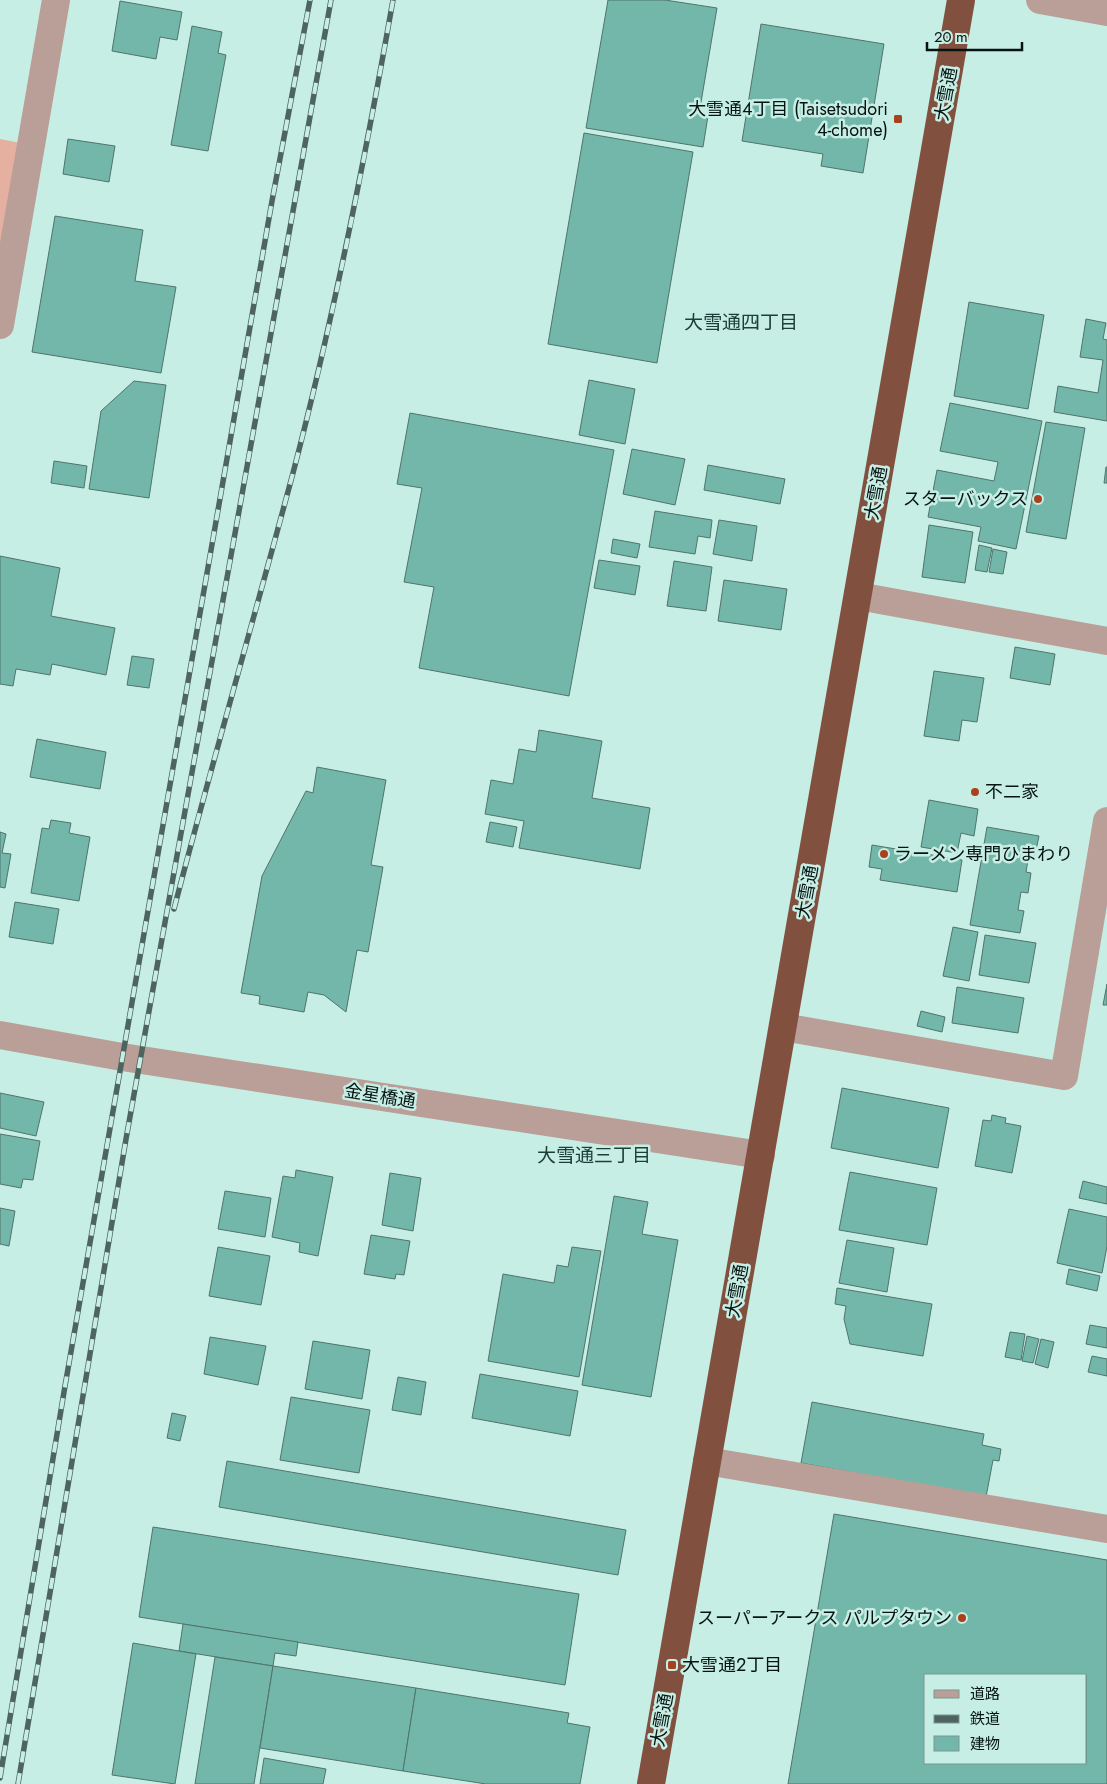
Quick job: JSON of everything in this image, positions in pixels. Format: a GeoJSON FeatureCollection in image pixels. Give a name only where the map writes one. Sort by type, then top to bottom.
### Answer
{"type":"FeatureCollection","features":[{"type":"Feature","properties":{"kind":"highway","name":"大雪通"},"geometry":{"type":"LineString","coordinates":[[651,1784],[961,0]]}},
{"type":"Feature","properties":{"kind":"street"},"geometry":{"type":"LineString","coordinates":[[0,325],[56,0]]}},
{"type":"Feature","properties":{"kind":"street"},"geometry":{"type":"LineString","coordinates":[[1040,0],[1107,12]]}},
{"type":"Feature","properties":{"kind":"street"},"geometry":{"type":"LineString","coordinates":[[858,596],[1107,641]]}},
{"type":"Feature","properties":{"kind":"street"},"geometry":{"type":"LineString","coordinates":[[783,1027],[1064,1076],[1107,821]]}},
{"type":"Feature","properties":{"kind":"street","name":"金星橋通"},"geometry":{"type":"LineString","coordinates":[[0,1035],[122,1057],[761,1155]]}},
{"type":"Feature","properties":{"kind":"street"},"geometry":{"type":"LineString","coordinates":[[707,1461],[1107,1529]]}},
{"type":"Feature","properties":{"kind":"shaded area"},"geometry":{"type":"Polygon","coordinates":[[[0,139],[31,145],[0,325],[0,139]]]}},
{"type":"Feature","properties":{"kind":"building"},"geometry":{"type":"Polygon","coordinates":[[[608,0],[665,0],[717,8],[699,114],[708,116],[703,147],[586,128],[608,0]]]}},
{"type":"Feature","properties":{"kind":"building"},"geometry":{"type":"Polygon","coordinates":[[[120,1],[182,12],[177,40],[160,37],[156,59],[112,51],[120,1]]]}},
{"type":"Feature","properties":{"kind":"building"},"geometry":{"type":"Polygon","coordinates":[[[761,24],[884,44],[863,173],[821,166],[823,154],[742,141],[761,24]]]}},
{"type":"Feature","properties":{"kind":"building"},"geometry":{"type":"Polygon","coordinates":[[[192,26],[222,32],[218,53],[226,55],[208,151],[171,145],[192,26]]]}},
{"type":"Feature","properties":{"kind":"building"},"geometry":{"type":"Polygon","coordinates":[[[584,133],[693,152],[657,363],[548,344],[584,133]]]}},
{"type":"Feature","properties":{"kind":"building"},"geometry":{"type":"Polygon","coordinates":[[[68,139],[115,146],[109,182],[63,174],[68,139]]]}},
{"type":"Feature","properties":{"kind":"building"},"geometry":{"type":"Polygon","coordinates":[[[55,216],[143,230],[135,281],[176,287],[161,373],[32,352],[55,216]]]}},
{"type":"Feature","properties":{"kind":"building"},"geometry":{"type":"Polygon","coordinates":[[[969,302],[1044,315],[1028,409],[954,396],[969,302]]]}},
{"type":"Feature","properties":{"kind":"building"},"geometry":{"type":"Polygon","coordinates":[[[1086,319],[1106,323],[1103,339],[1107,340],[1107,421],[1054,412],[1058,386],[1098,393],[1103,360],[1080,357],[1086,319]]]}},
{"type":"Feature","properties":{"kind":"building"},"geometry":{"type":"Polygon","coordinates":[[[589,380],[635,389],[625,444],[579,435],[589,380]]]}},
{"type":"Feature","properties":{"kind":"building"},"geometry":{"type":"Polygon","coordinates":[[[134,381],[166,385],[149,498],[89,489],[101,411],[134,381]]]}},
{"type":"Feature","properties":{"kind":"building"},"geometry":{"type":"Polygon","coordinates":[[[950,403],[1042,421],[1016,549],[978,541],[981,527],[928,517],[937,470],[994,481],[998,462],[940,451],[950,403]]]}},
{"type":"Feature","properties":{"kind":"building"},"geometry":{"type":"Polygon","coordinates":[[[410,413],[614,450],[569,696],[419,668],[434,587],[404,582],[422,488],[397,484],[410,413]]]}},
{"type":"Feature","properties":{"kind":"building"},"geometry":{"type":"Polygon","coordinates":[[[1046,422],[1085,428],[1066,539],[1026,532],[1046,422]]]}},
{"type":"Feature","properties":{"kind":"building"},"geometry":{"type":"Polygon","coordinates":[[[632,449],[685,459],[675,505],[623,494],[632,449]]]}},
{"type":"Feature","properties":{"kind":"building"},"geometry":{"type":"Polygon","coordinates":[[[54,461],[87,466],[84,488],[51,483],[54,461]]]}},
{"type":"Feature","properties":{"kind":"building"},"geometry":{"type":"Polygon","coordinates":[[[708,465],[785,479],[780,504],[704,490],[708,465]]]}},
{"type":"Feature","properties":{"kind":"building"},"geometry":{"type":"Polygon","coordinates":[[[1106,467],[1107,483],[1104,483],[1106,467]]]}},
{"type":"Feature","properties":{"kind":"building"},"geometry":{"type":"Polygon","coordinates":[[[655,511],[712,520],[710,538],[698,536],[695,554],[649,547],[655,511]]]}},
{"type":"Feature","properties":{"kind":"building"},"geometry":{"type":"Polygon","coordinates":[[[719,520],[757,526],[752,561],[713,554],[719,520]]]}},
{"type":"Feature","properties":{"kind":"building"},"geometry":{"type":"Polygon","coordinates":[[[929,525],[973,532],[965,583],[922,577],[929,525]]]}},
{"type":"Feature","properties":{"kind":"building"},"geometry":{"type":"Polygon","coordinates":[[[613,539],[640,544],[637,558],[611,553],[613,539]]]}},
{"type":"Feature","properties":{"kind":"building"},"geometry":{"type":"Polygon","coordinates":[[[979,545],[992,548],[987,572],[975,570],[979,545]]]}},
{"type":"Feature","properties":{"kind":"building"},"geometry":{"type":"Polygon","coordinates":[[[993,549],[1007,552],[1003,574],[989,572],[993,549]]]}},
{"type":"Feature","properties":{"kind":"building"},"geometry":{"type":"Polygon","coordinates":[[[0,556],[60,568],[51,616],[115,628],[106,675],[52,664],[50,675],[16,669],[13,686],[0,684],[0,556]]]}},
{"type":"Feature","properties":{"kind":"building"},"geometry":{"type":"Polygon","coordinates":[[[599,560],[640,566],[635,595],[594,588],[599,560]]]}},
{"type":"Feature","properties":{"kind":"building"},"geometry":{"type":"Polygon","coordinates":[[[674,561],[712,567],[706,611],[667,606],[674,561]]]}},
{"type":"Feature","properties":{"kind":"building"},"geometry":{"type":"Polygon","coordinates":[[[724,580],[787,589],[781,630],[718,621],[724,580]]]}},
{"type":"Feature","properties":{"kind":"building"},"geometry":{"type":"Polygon","coordinates":[[[1015,647],[1055,654],[1050,685],[1010,678],[1015,647]]]}},
{"type":"Feature","properties":{"kind":"building"},"geometry":{"type":"Polygon","coordinates":[[[132,656],[154,659],[149,688],[127,685],[132,656]]]}},
{"type":"Feature","properties":{"kind":"building"},"geometry":{"type":"Polygon","coordinates":[[[934,671],[984,678],[977,722],[962,720],[959,741],[924,736],[934,671]]]}},
{"type":"Feature","properties":{"kind":"building"},"geometry":{"type":"Polygon","coordinates":[[[539,730],[602,741],[592,798],[650,808],[640,869],[519,848],[524,821],[485,814],[491,780],[513,784],[519,749],[536,752],[539,730]]]}},
{"type":"Feature","properties":{"kind":"building"},"geometry":{"type":"Polygon","coordinates":[[[37,739],[106,752],[100,789],[30,777],[37,739]]]}},
{"type":"Feature","properties":{"kind":"building"},"geometry":{"type":"Polygon","coordinates":[[[317,767],[386,780],[371,865],[383,867],[368,952],[357,950],[346,1012],[324,995],[308,992],[304,1012],[259,1004],[260,996],[241,993],[262,876],[306,791],[313,793],[317,767]]]}},
{"type":"Feature","properties":{"kind":"building"},"geometry":{"type":"Polygon","coordinates":[[[929,800],[978,809],[974,836],[961,833],[957,853],[921,847],[929,800]]]}},
{"type":"Feature","properties":{"kind":"building"},"geometry":{"type":"Polygon","coordinates":[[[51,820],[71,823],[69,833],[90,837],[79,901],[31,893],[42,828],[49,829],[51,820]]]}},
{"type":"Feature","properties":{"kind":"building"},"geometry":{"type":"Polygon","coordinates":[[[490,822],[517,827],[513,847],[486,842],[490,822]]]}},
{"type":"Feature","properties":{"kind":"building"},"geometry":{"type":"Polygon","coordinates":[[[987,827],[1039,836],[1035,855],[1029,854],[1026,872],[1031,873],[1028,893],[1021,892],[1018,910],[1024,911],[1020,933],[970,925],[987,827]]]}},
{"type":"Feature","properties":{"kind":"building"},"geometry":{"type":"Polygon","coordinates":[[[0,832],[6,834],[2,853],[11,854],[5,888],[0,887],[0,832]]]}},
{"type":"Feature","properties":{"kind":"building"},"geometry":{"type":"Polygon","coordinates":[[[872,845],[962,860],[957,892],[880,880],[882,869],[869,867],[872,845]]]}},
{"type":"Feature","properties":{"kind":"building"},"geometry":{"type":"Polygon","coordinates":[[[15,902],[59,909],[53,944],[9,937],[15,902]]]}},
{"type":"Feature","properties":{"kind":"building"},"geometry":{"type":"Polygon","coordinates":[[[953,927],[978,932],[969,981],[943,976],[953,927]]]}},
{"type":"Feature","properties":{"kind":"building"},"geometry":{"type":"Polygon","coordinates":[[[985,935],[1036,943],[1029,983],[979,975],[985,935]]]}},
{"type":"Feature","properties":{"kind":"building"},"geometry":{"type":"Polygon","coordinates":[[[1107,984],[1107,1005],[1103,1005],[1107,984]]]}},
{"type":"Feature","properties":{"kind":"building"},"geometry":{"type":"Polygon","coordinates":[[[957,987],[1024,998],[1018,1033],[952,1023],[957,987]]]}},
{"type":"Feature","properties":{"kind":"building"},"geometry":{"type":"Polygon","coordinates":[[[921,1011],[945,1017],[942,1032],[917,1026],[921,1011]]]}},
{"type":"Feature","properties":{"kind":"building"},"geometry":{"type":"Polygon","coordinates":[[[842,1088],[949,1108],[938,1168],[831,1148],[842,1088]]]}},
{"type":"Feature","properties":{"kind":"building"},"geometry":{"type":"Polygon","coordinates":[[[0,1093],[44,1102],[36,1136],[0,1128],[0,1093]]]}},
{"type":"Feature","properties":{"kind":"building"},"geometry":{"type":"Polygon","coordinates":[[[992,1115],[1006,1118],[1005,1123],[1021,1126],[1012,1173],[975,1166],[983,1120],[991,1121],[992,1115]]]}},
{"type":"Feature","properties":{"kind":"building"},"geometry":{"type":"Polygon","coordinates":[[[0,1134],[40,1141],[33,1180],[23,1179],[21,1188],[0,1184],[0,1134]]]}},
{"type":"Feature","properties":{"kind":"building"},"geometry":{"type":"Polygon","coordinates":[[[296,1170],[333,1177],[318,1256],[299,1252],[300,1243],[272,1237],[283,1176],[295,1178],[296,1170]]]}},
{"type":"Feature","properties":{"kind":"building"},"geometry":{"type":"Polygon","coordinates":[[[850,1172],[937,1188],[927,1245],[839,1230],[850,1172]]]}},
{"type":"Feature","properties":{"kind":"building"},"geometry":{"type":"Polygon","coordinates":[[[390,1173],[421,1178],[413,1231],[382,1225],[390,1173]]]}},
{"type":"Feature","properties":{"kind":"building"},"geometry":{"type":"Polygon","coordinates":[[[1083,1181],[1107,1187],[1107,1204],[1079,1198],[1083,1181]]]}},
{"type":"Feature","properties":{"kind":"building"},"geometry":{"type":"Polygon","coordinates":[[[225,1191],[271,1198],[265,1237],[218,1229],[225,1191]]]}},
{"type":"Feature","properties":{"kind":"building"},"geometry":{"type":"Polygon","coordinates":[[[614,1196],[648,1202],[642,1234],[678,1240],[651,1397],[582,1385],[614,1196]]]}},
{"type":"Feature","properties":{"kind":"building"},"geometry":{"type":"Polygon","coordinates":[[[0,1208],[15,1211],[9,1246],[0,1244],[0,1208]]]}},
{"type":"Feature","properties":{"kind":"building"},"geometry":{"type":"Polygon","coordinates":[[[1069,1209],[1107,1217],[1107,1246],[1102,1273],[1057,1263],[1069,1209]]]}},
{"type":"Feature","properties":{"kind":"building"},"geometry":{"type":"Polygon","coordinates":[[[371,1235],[410,1241],[404,1275],[396,1274],[395,1279],[364,1274],[371,1235]]]}},
{"type":"Feature","properties":{"kind":"building"},"geometry":{"type":"Polygon","coordinates":[[[847,1240],[894,1248],[887,1292],[839,1283],[847,1240]]]}},
{"type":"Feature","properties":{"kind":"building"},"geometry":{"type":"Polygon","coordinates":[[[218,1247],[270,1256],[261,1305],[209,1296],[218,1247]]]}},
{"type":"Feature","properties":{"kind":"building"},"geometry":{"type":"Polygon","coordinates":[[[572,1247],[601,1251],[579,1377],[488,1361],[503,1274],[554,1283],[557,1265],[568,1267],[572,1247]]]}},
{"type":"Feature","properties":{"kind":"building"},"geometry":{"type":"Polygon","coordinates":[[[1069,1269],[1100,1276],[1097,1291],[1066,1284],[1069,1269]]]}},
{"type":"Feature","properties":{"kind":"building"},"geometry":{"type":"Polygon","coordinates":[[[837,1288],[932,1304],[923,1356],[850,1344],[844,1319],[846,1306],[835,1304],[837,1288]]]}},
{"type":"Feature","properties":{"kind":"building"},"geometry":{"type":"Polygon","coordinates":[[[1090,1325],[1107,1328],[1107,1348],[1086,1344],[1090,1325]]]}},
{"type":"Feature","properties":{"kind":"building"},"geometry":{"type":"Polygon","coordinates":[[[1010,1332],[1025,1334],[1021,1360],[1005,1357],[1010,1332]]]}},
{"type":"Feature","properties":{"kind":"building"},"geometry":{"type":"Polygon","coordinates":[[[1027,1336],[1039,1339],[1033,1363],[1022,1361],[1027,1336]]]}},
{"type":"Feature","properties":{"kind":"building"},"geometry":{"type":"Polygon","coordinates":[[[210,1337],[266,1346],[258,1385],[204,1374],[210,1337]]]}},
{"type":"Feature","properties":{"kind":"building"},"geometry":{"type":"Polygon","coordinates":[[[1041,1339],[1054,1342],[1048,1368],[1035,1364],[1041,1339]]]}},
{"type":"Feature","properties":{"kind":"building"},"geometry":{"type":"Polygon","coordinates":[[[313,1341],[370,1350],[362,1399],[305,1389],[313,1341]]]}},
{"type":"Feature","properties":{"kind":"building"},"geometry":{"type":"Polygon","coordinates":[[[1092,1356],[1107,1359],[1107,1376],[1088,1372],[1092,1356]]]}},
{"type":"Feature","properties":{"kind":"building"},"geometry":{"type":"Polygon","coordinates":[[[480,1374],[578,1391],[570,1436],[472,1418],[480,1374]]]}},
{"type":"Feature","properties":{"kind":"building"},"geometry":{"type":"Polygon","coordinates":[[[398,1377],[426,1382],[421,1415],[392,1410],[398,1377]]]}},
{"type":"Feature","properties":{"kind":"building"},"geometry":{"type":"Polygon","coordinates":[[[291,1397],[370,1410],[359,1473],[280,1460],[291,1397]]]}},
{"type":"Feature","properties":{"kind":"building"},"geometry":{"type":"Polygon","coordinates":[[[812,1402],[984,1434],[982,1445],[1001,1449],[999,1461],[993,1460],[986,1497],[801,1463],[812,1402]]]}},
{"type":"Feature","properties":{"kind":"building"},"geometry":{"type":"Polygon","coordinates":[[[172,1413],[186,1416],[180,1441],[167,1438],[172,1413]]]}},
{"type":"Feature","properties":{"kind":"building"},"geometry":{"type":"Polygon","coordinates":[[[227,1461],[626,1530],[618,1575],[219,1507],[227,1461]]]}},
{"type":"Feature","properties":{"kind":"building","name":"スーパーアークス パルプタウン"},"geometry":{"type":"Polygon","coordinates":[[[834,1514],[1107,1560],[1107,1784],[788,1784],[834,1514]]]}},
{"type":"Feature","properties":{"kind":"building"},"geometry":{"type":"Polygon","coordinates":[[[153,1527],[579,1594],[565,1685],[139,1617],[153,1527]]]}},
{"type":"Feature","properties":{"kind":"building"},"geometry":{"type":"Polygon","coordinates":[[[183,1624],[298,1642],[296,1656],[275,1653],[273,1666],[179,1651],[183,1624]]]}},
{"type":"Feature","properties":{"kind":"building"},"geometry":{"type":"Polygon","coordinates":[[[133,1643],[196,1654],[175,1784],[112,1775],[133,1643]]]}},
{"type":"Feature","properties":{"kind":"building"},"geometry":{"type":"Polygon","coordinates":[[[215,1657],[273,1666],[254,1784],[195,1784],[215,1657]]]}},
{"type":"Feature","properties":{"kind":"building"},"geometry":{"type":"Polygon","coordinates":[[[273,1666],[416,1688],[403,1771],[260,1748],[273,1666]]]}},
{"type":"Feature","properties":{"kind":"building"},"geometry":{"type":"Polygon","coordinates":[[[416,1688],[569,1713],[567,1723],[590,1727],[580,1784],[486,1784],[403,1771],[416,1688]]]}},
{"type":"Feature","properties":{"kind":"building"},"geometry":{"type":"Polygon","coordinates":[[[264,1758],[326,1769],[323,1784],[260,1784],[264,1758]]]}},
{"type":"Feature","properties":{"kind":"railway"},"geometry":{"type":"LineString","coordinates":[[0,1778],[65,1386],[272,201],[310,0]]}},
{"type":"Feature","properties":{"kind":"railway"},"geometry":{"type":"LineString","coordinates":[[18,1784],[126,1139],[331,0]]}},
{"type":"Feature","properties":{"kind":"railway"},"geometry":{"type":"LineString","coordinates":[[174,909],[293,473],[322,356],[348,238],[393,0]]}},
{"type":"Feature","properties":{"kind":"place","name":"大雪通4丁目 (Taisetsudori 4-chome)"},"geometry":{"type":"Point","coordinates":[898,119]}},
{"type":"Feature","properties":{"kind":"place","name":"スターバックス"},"geometry":{"type":"Point","coordinates":[1038,499]}},
{"type":"Feature","properties":{"kind":"place","name":"不二家"},"geometry":{"type":"Point","coordinates":[975,792]}},
{"type":"Feature","properties":{"kind":"place","name":"ラーメン専門ひまわり"},"geometry":{"type":"Point","coordinates":[884,854]}},
{"type":"Feature","properties":{"kind":"place","name":"スーパーアークス パルプタウン"},"geometry":{"type":"Point","coordinates":[962,1618]}},
{"type":"Feature","properties":{"kind":"place","name":"大雪通2丁目"},"geometry":{"type":"Point","coordinates":[672,1665]}},
{"type":"Feature","properties":{"kind":"district","name":"大雪通四丁目"},"geometry":{"type":"Point","coordinates":[741,322]}},
{"type":"Feature","properties":{"kind":"district","name":"大雪通三丁目"},"geometry":{"type":"Point","coordinates":[594,1155]}}]}
